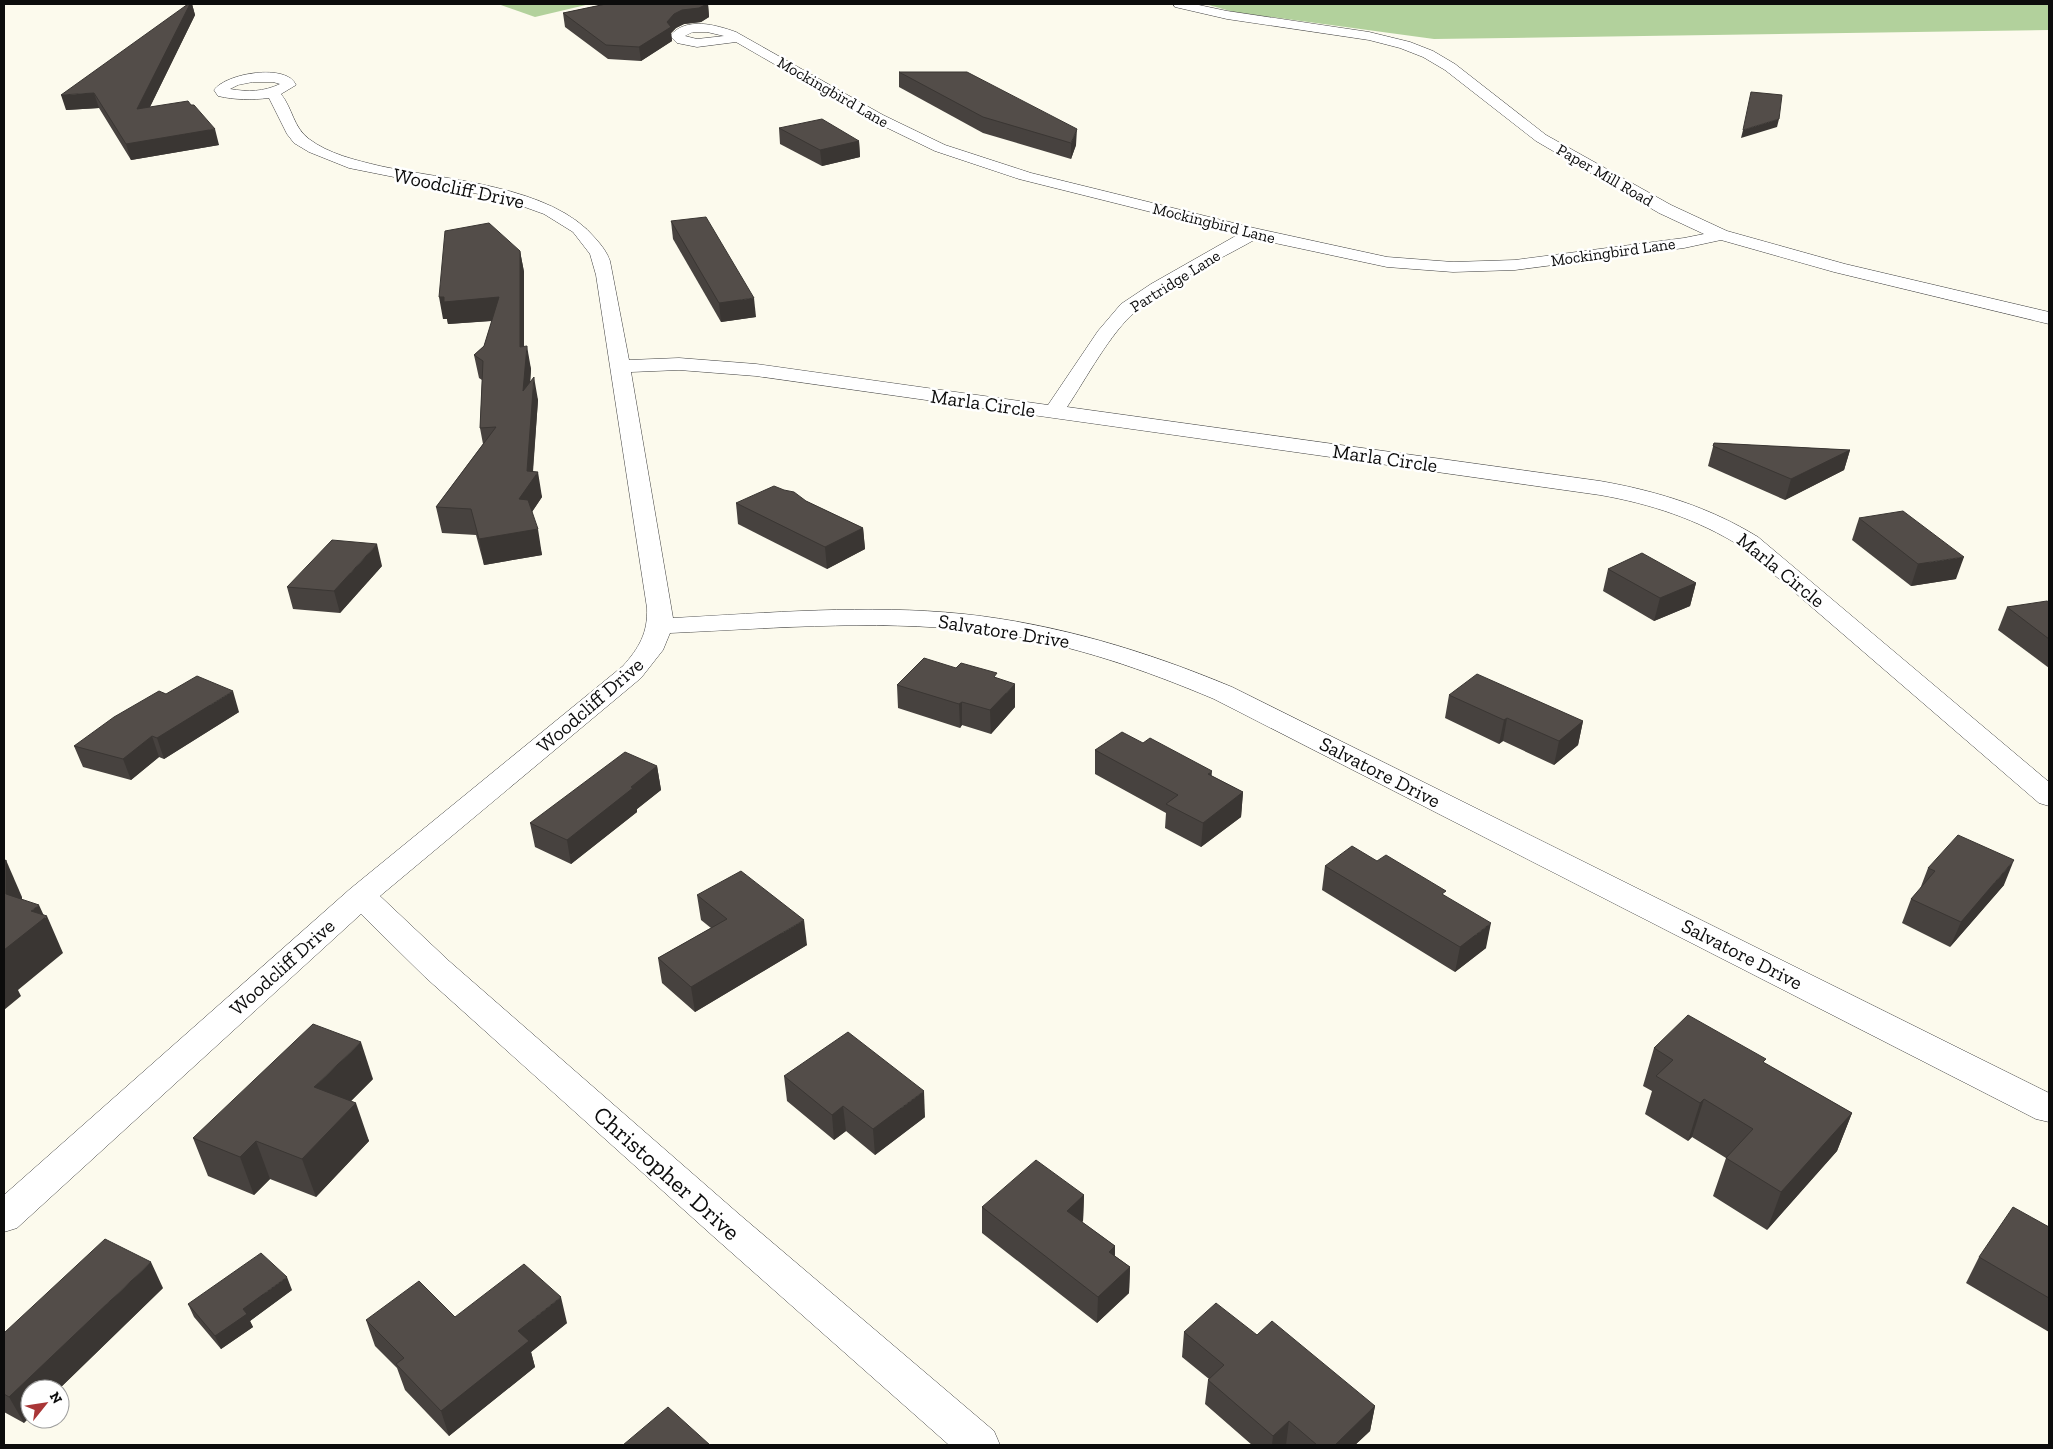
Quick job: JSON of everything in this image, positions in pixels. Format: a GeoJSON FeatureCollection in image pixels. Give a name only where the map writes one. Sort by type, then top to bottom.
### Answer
{"type":"FeatureCollection","features":[{"type":"Feature","properties":{"kind":"street","name":"Paper Mill Road"},"geometry":{"type":"LineString","coordinates":[[1179,4],[1227,15],[1369,36],[1405,45],[1428,54],[1450,67],[1541,138],[1665,209],[1721,235],[1840,268],[2049,318]]}},
{"type":"Feature","properties":{"kind":"street","name":"Mockingbird Lane"},"geometry":{"type":"LineString","coordinates":[[738,38],[894,127],[953,153],[1043,181],[1368,259],[1409,265],[1453,267],[1532,263],[1684,243],[1721,235]]}},
{"type":"Feature","properties":{"kind":"street","name":"Woodcliff Drive"},"geometry":{"type":"LineString","coordinates":[[4,1216],[361,896],[632,672],[652,649],[661,626],[660,608],[620,366],[602,263],[598,252],[574,226],[549,211],[515,198],[476,188],[380,171],[327,155],[304,143],[289,128],[280,100],[272,93]]}},
{"type":"Feature","properties":{"kind":"street","name":"Partridge Lane"},"geometry":{"type":"LineString","coordinates":[[1053,412],[1115,321],[1128,308],[1157,288],[1254,233]]}},
{"type":"Feature","properties":{"kind":"street","name":"Marla Circle"},"geometry":{"type":"LineString","coordinates":[[620,366],[679,364],[725,366],[1600,488],[1631,493],[1688,509],[1731,529],[1766,555],[2049,797]]}},
{"type":"Feature","properties":{"kind":"street","name":"Salvatore Drive"},"geometry":{"type":"LineString","coordinates":[[661,626],[877,617],[924,619],[971,622],[1024,631],[1129,655],[1176,672],[1223,693],[2049,1109]]}},
{"type":"Feature","properties":{"kind":"street","name":"Christopher Drive"},"geometry":{"type":"LineString","coordinates":[[361,896],[445,976],[727,1226],[979,1445]]}},
{"type":"Feature","properties":{"kind":"green space"},"geometry":{"type":"Polygon","coordinates":[[[498,4],[590,4],[535,17],[498,4]]]}},
{"type":"Feature","properties":{"kind":"green space"},"geometry":{"type":"Polygon","coordinates":[[[1205,4],[2049,4],[2049,30],[1434,39],[1234,12],[1205,4]]]}},
{"type":"Feature","properties":{"kind":"building"},"geometry":{"type":"Polygon","coordinates":[[[190,4],[137,109],[188,101],[191,105],[194,105],[215,129],[126,144],[94,93],[61,95],[190,4]]]}},
{"type":"Feature","properties":{"kind":"building"},"geometry":{"type":"Polygon","coordinates":[[[606,4],[707,4],[699,8],[682,10],[674,14],[667,22],[671,27],[639,47],[606,45],[563,13],[606,4]]]}},
{"type":"Feature","properties":{"kind":"building"},"geometry":{"type":"Polygon","coordinates":[[[899,72],[967,72],[1077,129],[1071,143],[983,117],[899,72]]]}},
{"type":"Feature","properties":{"kind":"building"},"geometry":{"type":"Polygon","coordinates":[[[1751,92],[1782,95],[1779,119],[1743,130],[1751,92]]]}},
{"type":"Feature","properties":{"kind":"building"},"geometry":{"type":"Polygon","coordinates":[[[822,119],[859,141],[820,150],[779,128],[822,119]]]}},
{"type":"Feature","properties":{"kind":"building"},"geometry":{"type":"Polygon","coordinates":[[[706,217],[754,298],[719,303],[671,221],[706,217]]]}},
{"type":"Feature","properties":{"kind":"building"},"geometry":{"type":"Polygon","coordinates":[[[489,223],[520,251],[520,347],[527,346],[523,391],[534,377],[527,471],[538,472],[519,499],[528,500],[538,529],[479,539],[471,509],[436,507],[496,427],[480,428],[483,361],[474,355],[484,346],[499,297],[444,302],[444,297],[439,297],[445,231],[489,223]]]}},
{"type":"Feature","properties":{"kind":"building"},"geometry":{"type":"Polygon","coordinates":[[[1714,443],[1850,450],[1791,479],[1713,446],[1714,443]]]}},
{"type":"Feature","properties":{"kind":"building"},"geometry":{"type":"Polygon","coordinates":[[[774,486],[794,492],[806,501],[863,528],[825,547],[736,503],[774,486]]]}},
{"type":"Feature","properties":{"kind":"building"},"geometry":{"type":"Polygon","coordinates":[[[1903,511],[1964,557],[1918,564],[1859,518],[1903,511]]]}},
{"type":"Feature","properties":{"kind":"building"},"geometry":{"type":"Polygon","coordinates":[[[332,540],[377,544],[334,591],[287,587],[332,540]]]}},
{"type":"Feature","properties":{"kind":"building"},"geometry":{"type":"Polygon","coordinates":[[[1642,553],[1696,583],[1660,598],[1608,569],[1642,553]]]}},
{"type":"Feature","properties":{"kind":"building"},"geometry":{"type":"Polygon","coordinates":[[[2049,602],[2049,639],[2007,607],[2049,602]]]}},
{"type":"Feature","properties":{"kind":"building"},"geometry":{"type":"Polygon","coordinates":[[[924,658],[956,668],[961,663],[997,673],[994,677],[1015,684],[990,710],[962,702],[959,704],[897,685],[924,658]]]}},
{"type":"Feature","properties":{"kind":"building"},"geometry":{"type":"Polygon","coordinates":[[[1477,674],[1583,721],[1559,741],[1507,718],[1504,720],[1449,695],[1477,674]]]}},
{"type":"Feature","properties":{"kind":"building"},"geometry":{"type":"Polygon","coordinates":[[[197,676],[233,691],[157,738],[152,736],[123,759],[74,746],[114,717],[159,691],[166,694],[197,676]]]}},
{"type":"Feature","properties":{"kind":"building"},"geometry":{"type":"Polygon","coordinates":[[[1122,732],[1143,743],[1150,738],[1212,771],[1208,774],[1243,792],[1203,823],[1166,804],[1178,795],[1095,750],[1122,732]]]}},
{"type":"Feature","properties":{"kind":"building"},"geometry":{"type":"Polygon","coordinates":[[[625,752],[657,766],[631,787],[633,788],[567,840],[530,823],[625,752]]]}},
{"type":"Feature","properties":{"kind":"building"},"geometry":{"type":"Polygon","coordinates":[[[1958,835],[2014,860],[1961,922],[1911,899],[1935,871],[1928,868],[1958,835]]]}},
{"type":"Feature","properties":{"kind":"building"},"geometry":{"type":"Polygon","coordinates":[[[1352,846],[1377,861],[1386,855],[1446,891],[1442,894],[1491,923],[1460,947],[1325,866],[1352,846]]]}},
{"type":"Feature","properties":{"kind":"building"},"geometry":{"type":"Polygon","coordinates":[[[6,860],[6,894],[39,905],[31,911],[47,916],[4,950],[4,861],[6,860]]]}},
{"type":"Feature","properties":{"kind":"building"},"geometry":{"type":"Polygon","coordinates":[[[741,871],[804,920],[691,987],[658,958],[727,919],[697,895],[741,871]]]}},
{"type":"Feature","properties":{"kind":"building"},"geometry":{"type":"Polygon","coordinates":[[[1688,1015],[1766,1059],[1763,1062],[1852,1113],[1781,1192],[1726,1158],[1753,1129],[1704,1099],[1700,1103],[1656,1076],[1673,1060],[1654,1048],[1688,1015]]]}},
{"type":"Feature","properties":{"kind":"building"},"geometry":{"type":"Polygon","coordinates":[[[313,1024],[361,1042],[314,1087],[356,1103],[302,1159],[256,1141],[240,1157],[193,1138],[313,1024]]]}},
{"type":"Feature","properties":{"kind":"building"},"geometry":{"type":"Polygon","coordinates":[[[848,1032],[924,1091],[873,1129],[843,1106],[832,1115],[784,1076],[848,1032]]]}},
{"type":"Feature","properties":{"kind":"building"},"geometry":{"type":"Polygon","coordinates":[[[1036,1160],[1084,1195],[1067,1211],[1115,1246],[1109,1252],[1130,1267],[1098,1297],[982,1207],[1036,1160]]]}},
{"type":"Feature","properties":{"kind":"building"},"geometry":{"type":"Polygon","coordinates":[[[2013,1207],[2049,1227],[2049,1298],[1979,1257],[2013,1207]]]}},
{"type":"Feature","properties":{"kind":"building"},"geometry":{"type":"Polygon","coordinates":[[[105,1239],[151,1262],[28,1379],[20,1379],[20,1387],[9,1397],[4,1394],[4,1333],[105,1239]]]}},
{"type":"Feature","properties":{"kind":"building"},"geometry":{"type":"Polygon","coordinates":[[[261,1253],[287,1277],[243,1309],[247,1314],[215,1336],[188,1304],[261,1253]]]}},
{"type":"Feature","properties":{"kind":"building"},"geometry":{"type":"Polygon","coordinates":[[[524,1264],[561,1297],[518,1331],[529,1341],[441,1411],[396,1364],[404,1358],[366,1320],[419,1281],[455,1317],[524,1264]]]}},
{"type":"Feature","properties":{"kind":"building"},"geometry":{"type":"Polygon","coordinates":[[[1216,1303],[1257,1335],[1272,1321],[1375,1406],[1335,1445],[1317,1445],[1289,1421],[1273,1436],[1208,1380],[1224,1365],[1184,1332],[1216,1303]]]}},
{"type":"Feature","properties":{"kind":"building"},"geometry":{"type":"Polygon","coordinates":[[[668,1407],[710,1445],[623,1445],[668,1407]]]}}]}
